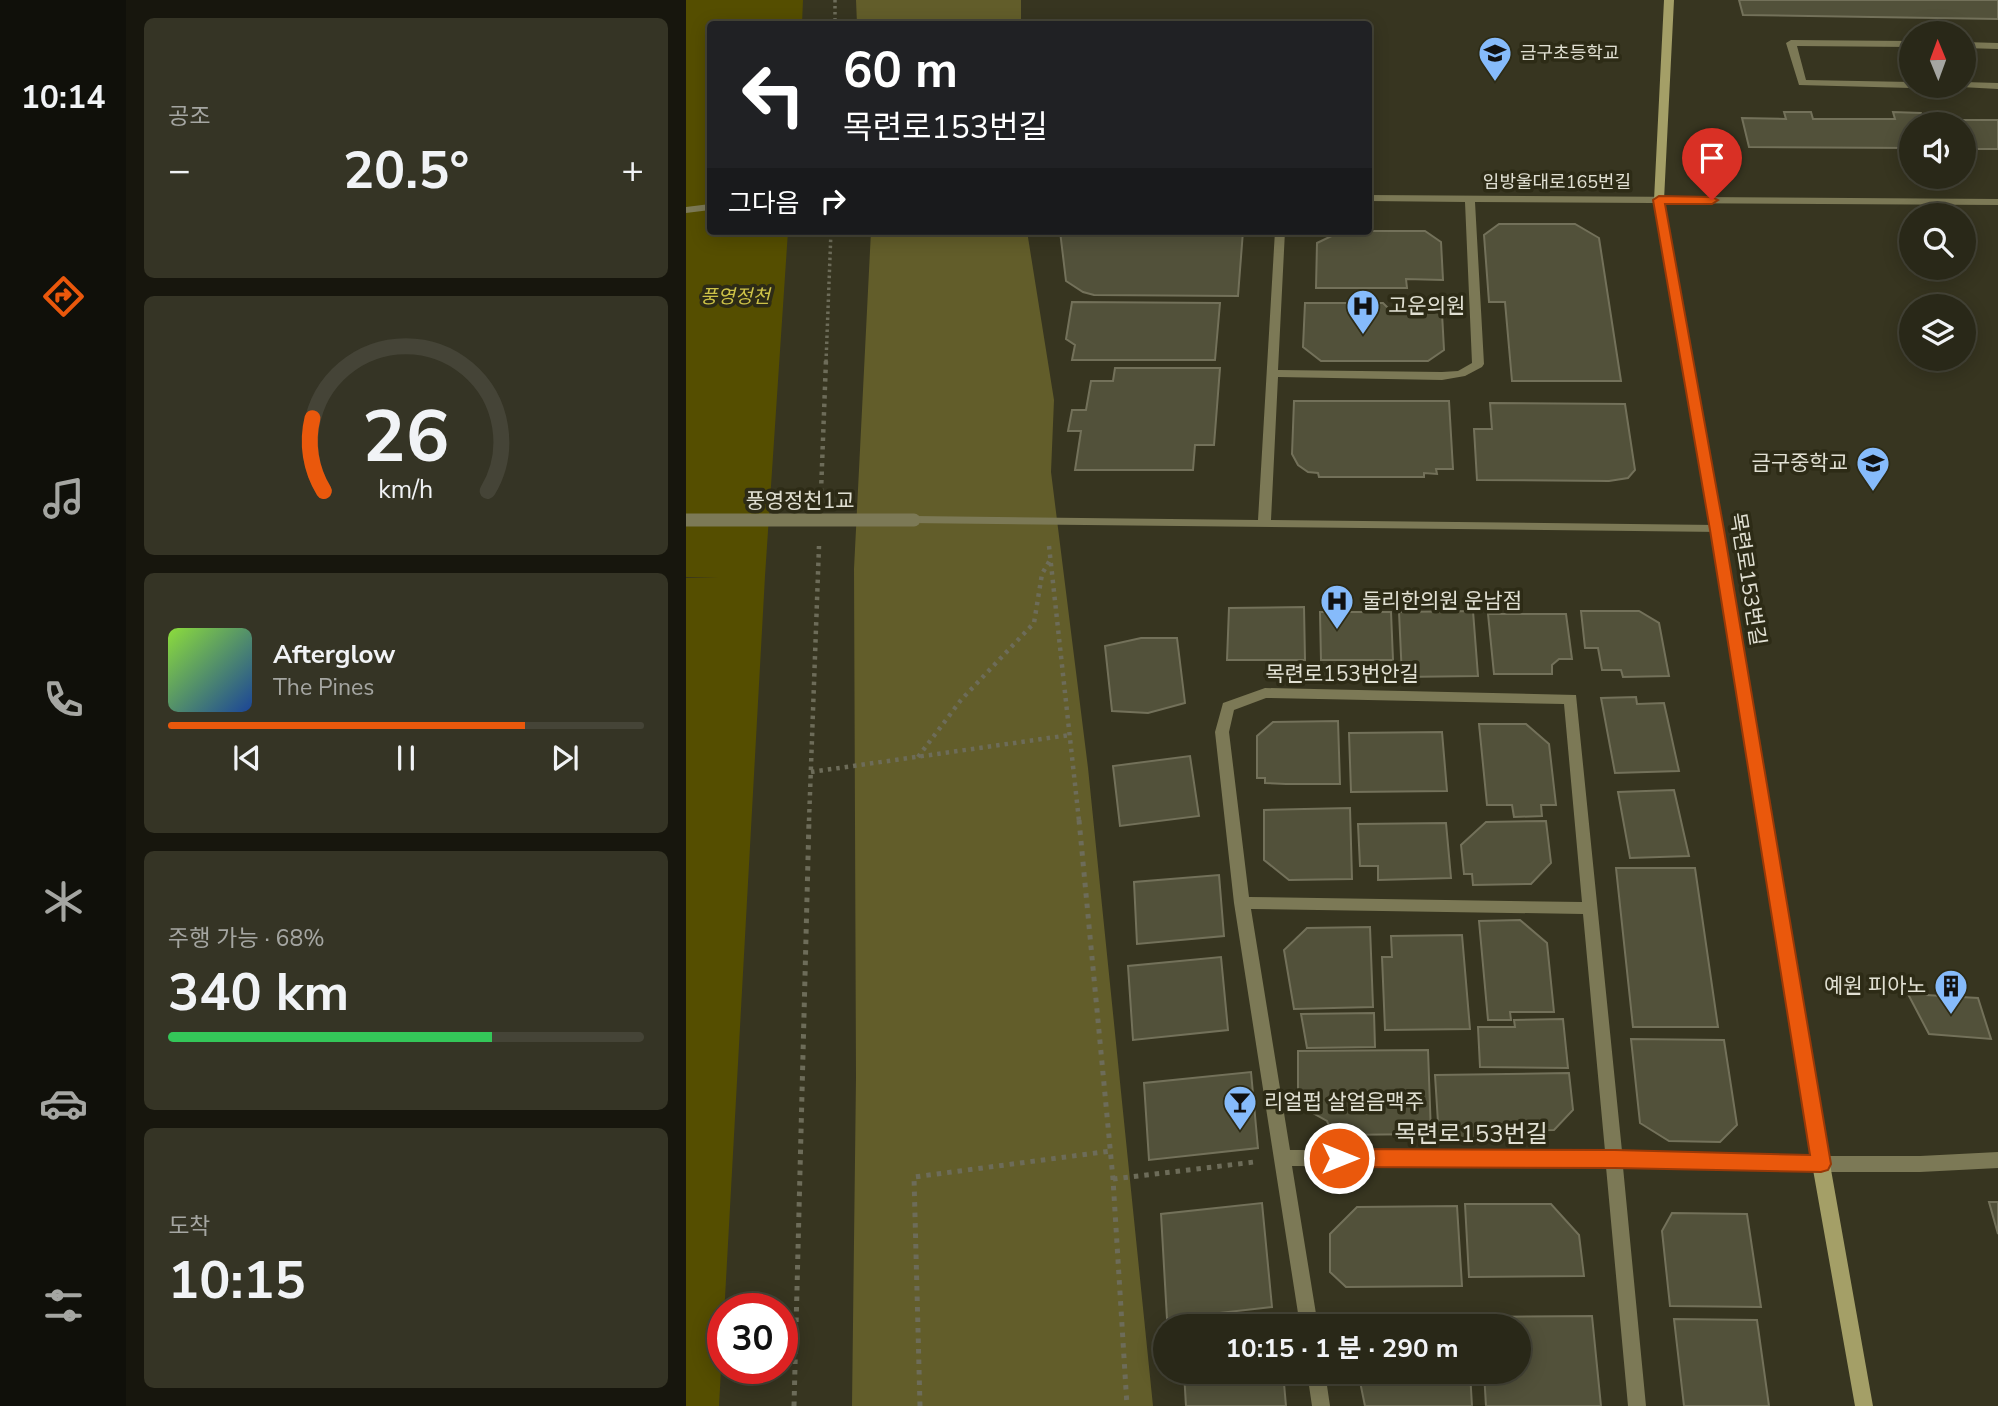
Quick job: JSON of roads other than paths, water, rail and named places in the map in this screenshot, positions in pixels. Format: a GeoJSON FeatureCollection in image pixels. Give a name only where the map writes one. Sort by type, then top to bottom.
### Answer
{"type":"FeatureCollection","features":[{"type":"Feature","properties":{"kind":"street","name":"목련로153번길"},"geometry":{"type":"LineString","coordinates":[[1669,0],[1659,200],[1864,1406]]}},
{"type":"Feature","properties":{"kind":"street"},"geometry":{"type":"LineString","coordinates":[[1899,44],[1791,43],[1802,83],[1899,85]]}},
{"type":"Feature","properties":{"kind":"street"},"geometry":{"type":"LineString","coordinates":[[1976,45],[1998,46]]}},
{"type":"Feature","properties":{"kind":"street"},"geometry":{"type":"LineString","coordinates":[[1976,86],[1998,86]]}},
{"type":"Feature","properties":{"kind":"street","name":"임방울대로165번길"},"geometry":{"type":"LineString","coordinates":[[1372,198],[1998,202]]}},
{"type":"Feature","properties":{"kind":"street"},"geometry":{"type":"LineString","coordinates":[[1273,373],[1442,376],[1459,375],[1472,369],[1478,363],[1470,199]]}},
{"type":"Feature","properties":{"kind":"street"},"geometry":{"type":"LineString","coordinates":[[686,210],[707,207]]}},
{"type":"Feature","properties":{"kind":"street"},"geometry":{"type":"LineString","coordinates":[[1264,524],[1280,235]]}},
{"type":"Feature","properties":{"kind":"street","name":"풍영정천1교"},"geometry":{"type":"LineString","coordinates":[[686,520],[914,520],[1717,530]]}},
{"type":"Feature","properties":{"kind":"street","name":"목련로153번안길"},"geometry":{"type":"LineString","coordinates":[[1307,1314],[1242,903],[1222,732],[1228,707],[1265,693],[1571,699],[1590,908]]}},
{"type":"Feature","properties":{"kind":"street"},"geometry":{"type":"LineString","coordinates":[[1242,903],[1590,908],[1637,1406]]}},
{"type":"Feature","properties":{"kind":"street","name":"목련로153번길"},"geometry":{"type":"LineString","coordinates":[[1284,1158],[1615,1159],[1821,1164]]}},
{"type":"Feature","properties":{"kind":"street"},"geometry":{"type":"LineString","coordinates":[[1821,1164],[1920,1164],[1998,1160]]}},
{"type":"Feature","properties":{"kind":"street"},"geometry":{"type":"LineString","coordinates":[[1318,1384],[1321,1406]]}},
{"type":"Feature","properties":{"kind":"water","name":"풍영정천"},"geometry":{"type":"Polygon","coordinates":[[[686,0],[803,0],[802,21],[707,21],[707,235],[788,235],[765,576],[725,1293],[707,1293],[707,1384],[720,1384],[719,1406],[686,1406],[686,578],[718,577],[686,577],[686,0]]]}},
{"type":"Feature","properties":{"kind":"place","name":"금구초등학교"},"geometry":{"type":"Point","coordinates":[1495,83]}},
{"type":"Feature","properties":{"kind":"place","name":"고운의원"},"geometry":{"type":"Point","coordinates":[1363,336]}},
{"type":"Feature","properties":{"kind":"place","name":"금구중학교"},"geometry":{"type":"Point","coordinates":[1873,493]}},
{"type":"Feature","properties":{"kind":"place","name":"둘리한의원 운남점"},"geometry":{"type":"Point","coordinates":[1337,631]}},
{"type":"Feature","properties":{"kind":"place","name":"예원 피아노"},"geometry":{"type":"Point","coordinates":[1951,1016]}},
{"type":"Feature","properties":{"kind":"place","name":"리얼펍 살얼음맥주"},"geometry":{"type":"Point","coordinates":[1240,1132]}}]}
